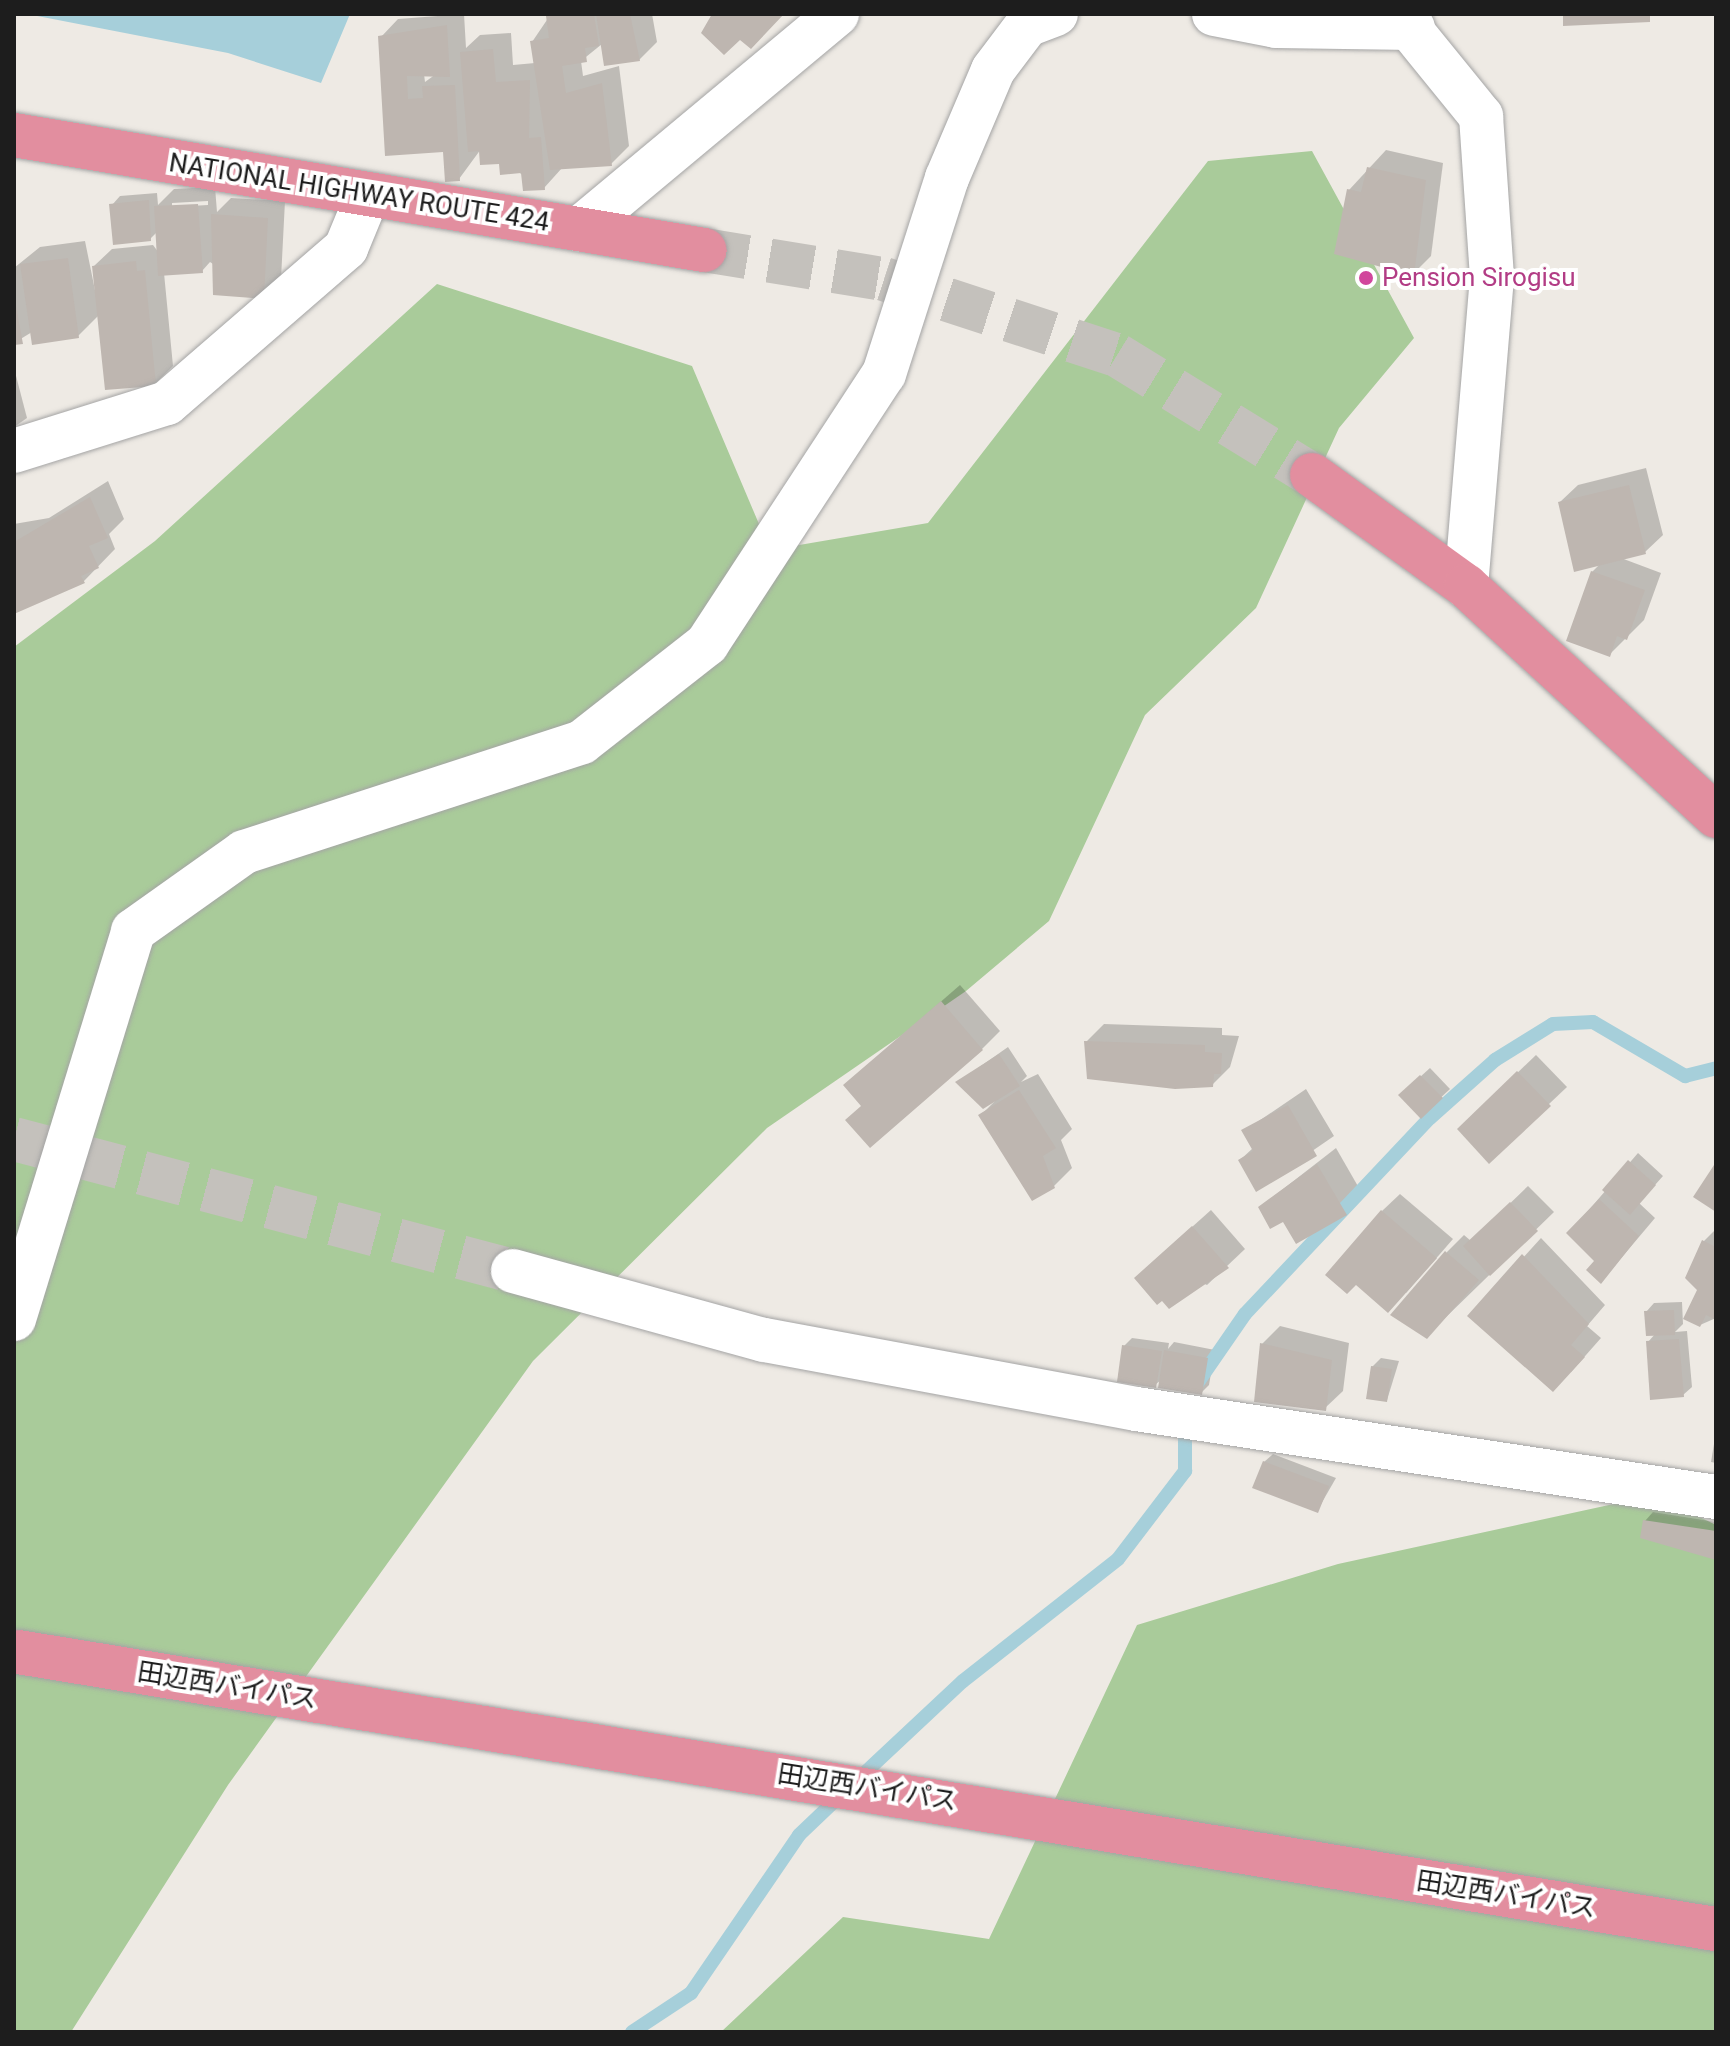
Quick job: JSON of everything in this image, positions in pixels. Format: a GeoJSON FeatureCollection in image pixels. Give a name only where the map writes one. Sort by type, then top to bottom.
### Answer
{"type":"FeatureCollection","features":[{"type":"Feature","properties":{"kind":"highway","name":"NATIONAL HIGHWAY ROUTE 424"},"geometry":{"type":"LineString","coordinates":[[14,135],[367,197],[704,250]]}},
{"type":"Feature","properties":{"kind":"highway"},"geometry":{"type":"LineString","coordinates":[[1312,475],[1466,586],[1716,816]]}},
{"type":"Feature","properties":{"kind":"highway","name":"田辺西バイパス"},"geometry":{"type":"LineString","coordinates":[[18,1652],[949,1801],[1716,1929]]}},
{"type":"Feature","properties":{"kind":"street"},"geometry":{"type":"LineString","coordinates":[[579,229],[837,14]]}},
{"type":"Feature","properties":{"kind":"street"},"geometry":{"type":"LineString","coordinates":[[14,1319],[133,931],[244,852],[582,742],[707,644],[884,374],[947,178],[993,70],[1027,25],[1056,14]]}},
{"type":"Feature","properties":{"kind":"street"},"geometry":{"type":"LineString","coordinates":[[1214,14],[1276,26],[1406,21],[1481,116],[1492,277],[1466,586]]}},
{"type":"Feature","properties":{"kind":"street"},"geometry":{"type":"LineString","coordinates":[[14,451],[167,403],[346,248],[367,197]]}},
{"type":"Feature","properties":{"kind":"street"},"geometry":{"type":"LineString","coordinates":[[513,1271],[764,1340],[1136,1409],[1716,1497]]}},
{"type":"Feature","properties":{"kind":"green space"},"geometry":{"type":"Polygon","coordinates":[[[1312,151],[1414,338],[1339,428],[1256,608],[1145,715],[1049,921],[966,991],[767,1128],[533,1361],[228,1785],[71,2032],[14,2032],[14,647],[155,541],[437,284],[692,366],[770,550],[928,523],[1208,161],[1312,151]]]}},
{"type":"Feature","properties":{"kind":"green space"},"geometry":{"type":"Polygon","coordinates":[[[1655,1495],[1716,1525],[1716,2032],[721,2032],[843,1917],[989,1939],[1137,1625],[1338,1564],[1655,1495]]]}},
{"type":"Feature","properties":{"kind":"water"},"geometry":{"type":"Polygon","coordinates":[[[27,14],[350,14],[321,83],[228,53],[27,14]]]}},
{"type":"Feature","properties":{"kind":"building"},"geometry":{"type":"Polygon","coordinates":[[[594,14],[599,46],[585,48],[587,62],[562,66],[566,93],[602,83],[612,166],[550,170],[530,41],[549,38],[546,16],[594,14]]]}},
{"type":"Feature","properties":{"kind":"building"},"geometry":{"type":"Polygon","coordinates":[[[596,14],[630,14],[640,61],[604,66],[596,14]]]}},
{"type":"Feature","properties":{"kind":"building"},"geometry":{"type":"Polygon","coordinates":[[[712,14],[784,14],[751,49],[740,40],[724,55],[701,33],[712,14]]]}},
{"type":"Feature","properties":{"kind":"building"},"geometry":{"type":"Polygon","coordinates":[[[1563,14],[1650,14],[1650,22],[1563,26],[1563,14]]]}},
{"type":"Feature","properties":{"kind":"building"},"geometry":{"type":"Polygon","coordinates":[[[447,25],[450,77],[407,76],[408,99],[423,98],[422,86],[455,85],[460,181],[445,182],[443,152],[385,156],[378,36],[447,25]]]}},
{"type":"Feature","properties":{"kind":"building"},"geometry":{"type":"Polygon","coordinates":[[[493,49],[496,82],[530,80],[529,138],[541,137],[545,190],[523,191],[521,173],[500,175],[499,164],[480,165],[479,151],[468,152],[460,52],[493,49]]]}},
{"type":"Feature","properties":{"kind":"building"},"geometry":{"type":"Polygon","coordinates":[[[1367,167],[1426,180],[1414,276],[1334,254],[1347,189],[1361,192],[1367,167]]]}},
{"type":"Feature","properties":{"kind":"building"},"geometry":{"type":"Polygon","coordinates":[[[149,200],[151,241],[113,245],[109,204],[149,200]]]}},
{"type":"Feature","properties":{"kind":"building"},"geometry":{"type":"Polygon","coordinates":[[[198,204],[203,273],[158,276],[154,206],[198,204]]]}},
{"type":"Feature","properties":{"kind":"building"},"geometry":{"type":"Polygon","coordinates":[[[211,214],[268,218],[264,299],[213,295],[211,214]]]}},
{"type":"Feature","properties":{"kind":"building"},"geometry":{"type":"Polygon","coordinates":[[[68,258],[79,338],[32,345],[20,264],[68,258]]]}},
{"type":"Feature","properties":{"kind":"building"},"geometry":{"type":"Polygon","coordinates":[[[136,261],[137,271],[145,270],[156,386],[105,390],[92,266],[136,261]]]}},
{"type":"Feature","properties":{"kind":"building"},"geometry":{"type":"Polygon","coordinates":[[[14,295],[23,344],[14,345],[14,295]]]}},
{"type":"Feature","properties":{"kind":"building"},"geometry":{"type":"Polygon","coordinates":[[[1629,485],[1646,554],[1574,572],[1558,502],[1629,485]]]}},
{"type":"Feature","properties":{"kind":"building"},"geometry":{"type":"Polygon","coordinates":[[[90,497],[108,538],[89,546],[99,568],[81,576],[85,583],[14,614],[14,542],[90,497]]]}},
{"type":"Feature","properties":{"kind":"building"},"geometry":{"type":"Polygon","coordinates":[[[1591,571],[1645,590],[1627,640],[1617,636],[1610,657],[1566,641],[1591,571]]]}},
{"type":"Feature","properties":{"kind":"building"},"geometry":{"type":"Polygon","coordinates":[[[941,1001],[983,1050],[870,1148],[845,1120],[861,1106],[843,1085],[941,1001]]]}},
{"type":"Feature","properties":{"kind":"building"},"geometry":{"type":"Polygon","coordinates":[[[1084,1041],[1205,1045],[1205,1052],[1222,1053],[1221,1074],[1214,1074],[1213,1087],[1175,1089],[1087,1079],[1084,1041]]]}},
{"type":"Feature","properties":{"kind":"building"},"geometry":{"type":"Polygon","coordinates":[[[999,1054],[1020,1086],[983,1109],[955,1082],[999,1054]]]}},
{"type":"Feature","properties":{"kind":"building"},"geometry":{"type":"Polygon","coordinates":[[[1517,1071],[1551,1106],[1489,1164],[1457,1129],[1517,1071]]]}},
{"type":"Feature","properties":{"kind":"building"},"geometry":{"type":"Polygon","coordinates":[[[1420,1075],[1443,1098],[1421,1119],[1398,1095],[1420,1075]]]}},
{"type":"Feature","properties":{"kind":"building"},"geometry":{"type":"Polygon","coordinates":[[[1019,1090],[1056,1148],[1043,1156],[1055,1188],[1032,1201],[978,1115],[1019,1090]]]}},
{"type":"Feature","properties":{"kind":"building"},"geometry":{"type":"Polygon","coordinates":[[[1288,1105],[1317,1156],[1256,1192],[1238,1160],[1253,1151],[1241,1130],[1288,1105]]]}},
{"type":"Feature","properties":{"kind":"building"},"geometry":{"type":"Polygon","coordinates":[[[1628,1160],[1656,1185],[1630,1215],[1602,1190],[1628,1160]]]}},
{"type":"Feature","properties":{"kind":"building"},"geometry":{"type":"Polygon","coordinates":[[[1716,1162],[1716,1212],[1693,1197],[1716,1162]]]}},
{"type":"Feature","properties":{"kind":"building"},"geometry":{"type":"Polygon","coordinates":[[[1317,1164],[1347,1215],[1296,1244],[1283,1222],[1270,1229],[1258,1207],[1317,1164]]]}},
{"type":"Feature","properties":{"kind":"building"},"geometry":{"type":"Polygon","coordinates":[[[1599,1199],[1639,1236],[1601,1284],[1586,1270],[1594,1261],[1566,1233],[1599,1199]]]}},
{"type":"Feature","properties":{"kind":"building"},"geometry":{"type":"Polygon","coordinates":[[[1510,1202],[1538,1231],[1490,1276],[1463,1246],[1510,1202]]]}},
{"type":"Feature","properties":{"kind":"building"},"geometry":{"type":"Polygon","coordinates":[[[1381,1210],[1437,1258],[1388,1313],[1356,1285],[1347,1294],[1325,1275],[1381,1210]]]}},
{"type":"Feature","properties":{"kind":"building"},"geometry":{"type":"Polygon","coordinates":[[[1192,1226],[1229,1268],[1169,1309],[1162,1301],[1157,1305],[1134,1278],[1192,1226]]]}},
{"type":"Feature","properties":{"kind":"building"},"geometry":{"type":"Polygon","coordinates":[[[1702,1240],[1716,1247],[1716,1320],[1706,1315],[1700,1327],[1683,1319],[1697,1290],[1685,1278],[1702,1240]]]}},
{"type":"Feature","properties":{"kind":"building"},"geometry":{"type":"Polygon","coordinates":[[[1445,1251],[1479,1280],[1427,1339],[1390,1315],[1445,1251]]]}},
{"type":"Feature","properties":{"kind":"building"},"geometry":{"type":"Polygon","coordinates":[[[1522,1254],[1589,1324],[1571,1345],[1585,1357],[1553,1392],[1467,1316],[1522,1254]]]}},
{"type":"Feature","properties":{"kind":"building"},"geometry":{"type":"Polygon","coordinates":[[[1674,1310],[1675,1335],[1646,1336],[1644,1311],[1674,1310]]]}},
{"type":"Feature","properties":{"kind":"building"},"geometry":{"type":"Polygon","coordinates":[[[1679,1339],[1684,1397],[1650,1400],[1646,1341],[1679,1339]]]}},
{"type":"Feature","properties":{"kind":"building"},"geometry":{"type":"Polygon","coordinates":[[[1260,1343],[1332,1360],[1326,1411],[1254,1402],[1260,1343]]]}},
{"type":"Feature","properties":{"kind":"building"},"geometry":{"type":"Polygon","coordinates":[[[1122,1345],[1162,1351],[1156,1388],[1117,1382],[1122,1345]]]}},
{"type":"Feature","properties":{"kind":"building"},"geometry":{"type":"Polygon","coordinates":[[[1164,1350],[1208,1358],[1202,1395],[1158,1388],[1164,1350]]]}},
{"type":"Feature","properties":{"kind":"building"},"geometry":{"type":"Polygon","coordinates":[[[1371,1366],[1392,1369],[1387,1402],[1366,1399],[1371,1366]]]}},
{"type":"Feature","properties":{"kind":"building"},"geometry":{"type":"Polygon","coordinates":[[[1263,1461],[1329,1486],[1318,1513],[1252,1488],[1263,1461]]]}},
{"type":"Feature","properties":{"kind":"building"},"geometry":{"type":"Polygon","coordinates":[[[1643,1520],[1716,1531],[1716,1560],[1640,1538],[1643,1520]]]}},
{"type":"Feature","properties":{"kind":"waterway"},"geometry":{"type":"LineString","coordinates":[[1196,1385],[1245,1314],[1430,1118],[1495,1060],[1553,1024],[1593,1022],[1685,1076],[1716,1068]]}},
{"type":"Feature","properties":{"kind":"waterway"},"geometry":{"type":"LineString","coordinates":[[856,1781],[963,1681],[1118,1559],[1185,1471],[1185,1422]]}},
{"type":"Feature","properties":{"kind":"waterway"},"geometry":{"type":"LineString","coordinates":[[632,2032],[691,1993],[799,1835],[841,1795]]}},
{"type":"Feature","properties":{"kind":"tunnel"},"geometry":{"type":"LineString","coordinates":[[704,250],[884,279],[1117,355],[1312,475]]}},
{"type":"Feature","properties":{"kind":"tunnel"},"geometry":{"type":"LineString","coordinates":[[14,1139],[513,1271]]}},
{"type":"Feature","properties":{"kind":"place","name":"Pension Sirogisu"},"geometry":{"type":"Point","coordinates":[1366,278]}}]}
